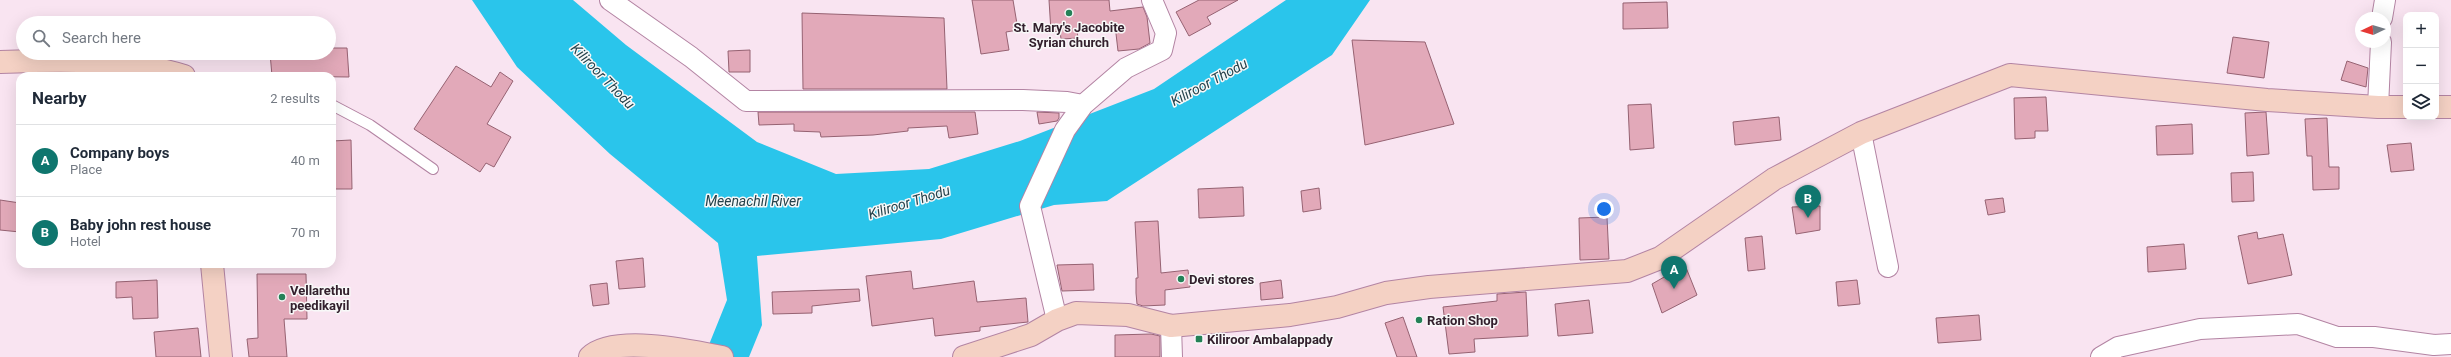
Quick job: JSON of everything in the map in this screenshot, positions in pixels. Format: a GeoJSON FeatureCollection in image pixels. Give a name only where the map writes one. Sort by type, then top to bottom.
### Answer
{"type":"FeatureCollection","features":[{"type":"Feature","properties":{"kind":"main road"},"geometry":{"type":"LineString","coordinates":[[0,62],[112,63],[153,67],[170,72]]}},
{"type":"Feature","properties":{"kind":"main road"},"geometry":{"type":"LineString","coordinates":[[964,357],[1031,335],[1058,320],[1076,313],[1128,314],[1171,326],[1290,315],[1336,306],[1386,293],[1429,287],[1627,271],[1660,258],[1774,179],[1862,133],[2010,75],[2267,100],[2378,108],[2403,107]]}},
{"type":"Feature","properties":{"kind":"main road"},"geometry":{"type":"LineString","coordinates":[[2439,107],[2451,107]]}},
{"type":"Feature","properties":{"kind":"main road"},"geometry":{"type":"LineString","coordinates":[[212,268],[221,357]]}},
{"type":"Feature","properties":{"kind":"main road"},"geometry":{"type":"LineString","coordinates":[[590,357],[597,351],[638,344],[684,349],[722,357]]}},
{"type":"Feature","properties":{"kind":"street"},"geometry":{"type":"LineString","coordinates":[[610,0],[628,15],[691,57],[746,101],[1023,100],[1067,102],[1080,110]]}},
{"type":"Feature","properties":{"kind":"street"},"geometry":{"type":"LineString","coordinates":[[1058,320],[1034,229],[1030,206],[1064,130],[1080,110],[1126,68],[1162,50],[1166,33],[1152,0]]}},
{"type":"Feature","properties":{"kind":"street"},"geometry":{"type":"LineString","coordinates":[[2383,12],[2385,0]]}},
{"type":"Feature","properties":{"kind":"street"},"geometry":{"type":"LineString","coordinates":[[2378,108],[2381,48]]}},
{"type":"Feature","properties":{"kind":"street"},"geometry":{"type":"LineString","coordinates":[[1862,133],[1888,267]]}},
{"type":"Feature","properties":{"kind":"street"},"geometry":{"type":"LineString","coordinates":[[2102,357],[2118,347],[2200,329],[2298,324],[2338,337],[2374,337],[2434,345],[2451,344]]}},
{"type":"Feature","properties":{"kind":"street"},"geometry":{"type":"LineString","coordinates":[[1171,326],[1172,357]]}},
{"type":"Feature","properties":{"kind":"lane"},"geometry":{"type":"LineString","coordinates":[[336,107],[370,124],[433,169]]}},
{"type":"Feature","properties":{"kind":"water","name":"Meenachil River"},"geometry":{"type":"Polygon","coordinates":[[[472,0],[573,0],[626,45],[757,142],[836,174],[929,169],[1020,141],[1154,89],[1286,0],[1370,0],[1332,55],[1107,201],[1054,205],[941,239],[757,256],[762,325],[749,357],[704,357],[727,300],[718,243],[610,154],[517,67],[472,0]]]}},
{"type":"Feature","properties":{"kind":"building"},"geometry":{"type":"Polygon","coordinates":[[[972,0],[1013,0],[1018,30],[1006,32],[1009,50],[981,54],[972,0]]]}},
{"type":"Feature","properties":{"kind":"building"},"geometry":{"type":"Polygon","coordinates":[[[1049,0],[1109,0],[1110,11],[1143,7],[1147,17],[1150,43],[1139,49],[1118,51],[1115,25],[1077,30],[1078,38],[1061,39],[1060,31],[1051,32],[1049,0]]]}},
{"type":"Feature","properties":{"kind":"building"},"geometry":{"type":"Polygon","coordinates":[[[1199,0],[1238,0],[1207,17],[1211,24],[1189,36],[1176,12],[1199,0]]]}},
{"type":"Feature","properties":{"kind":"building"},"geometry":{"type":"Polygon","coordinates":[[[1667,2],[1668,28],[1623,29],[1623,3],[1667,2]]]}},
{"type":"Feature","properties":{"kind":"building"},"geometry":{"type":"Polygon","coordinates":[[[802,13],[944,18],[947,89],[803,89],[802,13]]]}},
{"type":"Feature","properties":{"kind":"building"},"geometry":{"type":"Polygon","coordinates":[[[2233,37],[2269,42],[2264,78],[2227,73],[2233,37]]]}},
{"type":"Feature","properties":{"kind":"building"},"geometry":{"type":"Polygon","coordinates":[[[1352,40],[1425,42],[1454,124],[1365,145],[1352,40]]]}},
{"type":"Feature","properties":{"kind":"building"},"geometry":{"type":"Polygon","coordinates":[[[336,48],[347,48],[349,77],[336,77],[336,72],[272,72],[271,60],[336,60],[336,48]]]}},
{"type":"Feature","properties":{"kind":"building"},"geometry":{"type":"Polygon","coordinates":[[[750,50],[750,72],[729,72],[728,51],[750,50]]]}},
{"type":"Feature","properties":{"kind":"building"},"geometry":{"type":"Polygon","coordinates":[[[2347,61],[2368,68],[2366,87],[2341,80],[2347,61]]]}},
{"type":"Feature","properties":{"kind":"building"},"geometry":{"type":"Polygon","coordinates":[[[456,66],[491,87],[500,72],[513,81],[487,124],[511,137],[494,167],[486,163],[480,172],[414,129],[456,66]]]}},
{"type":"Feature","properties":{"kind":"building"},"geometry":{"type":"Polygon","coordinates":[[[2046,97],[2048,131],[2035,131],[2035,138],[2015,139],[2014,98],[2046,97]]]}},
{"type":"Feature","properties":{"kind":"building"},"geometry":{"type":"Polygon","coordinates":[[[1651,104],[1654,148],[1630,150],[1628,105],[1651,104]]]}},
{"type":"Feature","properties":{"kind":"building"},"geometry":{"type":"Polygon","coordinates":[[[758,112],[975,112],[978,134],[949,138],[947,126],[908,128],[908,131],[873,135],[821,137],[820,132],[794,131],[794,124],[759,125],[758,112]]]}},
{"type":"Feature","properties":{"kind":"building"},"geometry":{"type":"Polygon","coordinates":[[[1037,112],[1059,113],[1059,118],[1057,121],[1039,124],[1037,112]]]}},
{"type":"Feature","properties":{"kind":"building"},"geometry":{"type":"Polygon","coordinates":[[[2266,112],[2269,154],[2247,156],[2245,113],[2266,112]]]}},
{"type":"Feature","properties":{"kind":"building"},"geometry":{"type":"Polygon","coordinates":[[[1779,117],[1781,140],[1735,145],[1733,122],[1779,117]]]}},
{"type":"Feature","properties":{"kind":"building"},"geometry":{"type":"Polygon","coordinates":[[[2327,118],[2329,167],[2339,167],[2339,189],[2313,190],[2312,156],[2307,156],[2305,119],[2327,118]]]}},
{"type":"Feature","properties":{"kind":"building"},"geometry":{"type":"Polygon","coordinates":[[[2192,124],[2193,154],[2157,155],[2156,126],[2192,124]]]}},
{"type":"Feature","properties":{"kind":"building"},"geometry":{"type":"Polygon","coordinates":[[[351,140],[352,189],[336,189],[336,141],[351,140]]]}},
{"type":"Feature","properties":{"kind":"building"},"geometry":{"type":"Polygon","coordinates":[[[2411,143],[2414,170],[2391,172],[2387,145],[2411,143]]]}},
{"type":"Feature","properties":{"kind":"building"},"geometry":{"type":"Polygon","coordinates":[[[2253,172],[2254,201],[2232,202],[2231,173],[2253,172]]]}},
{"type":"Feature","properties":{"kind":"building"},"geometry":{"type":"Polygon","coordinates":[[[1243,187],[1244,216],[1199,218],[1198,189],[1243,187]]]}},
{"type":"Feature","properties":{"kind":"building"},"geometry":{"type":"Polygon","coordinates":[[[1319,188],[1321,209],[1303,212],[1301,191],[1319,188]]]}},
{"type":"Feature","properties":{"kind":"building"},"geometry":{"type":"Polygon","coordinates":[[[2003,198],[2005,212],[1988,215],[1985,200],[2003,198]]]}},
{"type":"Feature","properties":{"kind":"building"},"geometry":{"type":"Polygon","coordinates":[[[0,200],[16,202],[16,232],[0,230],[0,200]]]}},
{"type":"Feature","properties":{"kind":"building"},"geometry":{"type":"Polygon","coordinates":[[[1820,206],[1820,230],[1796,234],[1792,207],[1820,206]]]}},
{"type":"Feature","properties":{"kind":"building"},"geometry":{"type":"Polygon","coordinates":[[[1607,217],[1609,259],[1580,260],[1579,218],[1607,217]]]}},
{"type":"Feature","properties":{"kind":"building"},"geometry":{"type":"Polygon","coordinates":[[[1158,221],[1161,273],[1188,270],[1190,287],[1165,290],[1165,305],[1143,306],[1137,304],[1136,278],[1138,278],[1135,222],[1158,221]]]}},
{"type":"Feature","properties":{"kind":"building"},"geometry":{"type":"Polygon","coordinates":[[[2257,232],[2258,239],[2283,234],[2292,275],[2248,284],[2238,236],[2257,232]]]}},
{"type":"Feature","properties":{"kind":"building"},"geometry":{"type":"Polygon","coordinates":[[[1762,236],[1765,269],[1748,271],[1745,238],[1762,236]]]}},
{"type":"Feature","properties":{"kind":"building"},"geometry":{"type":"Polygon","coordinates":[[[2184,244],[2186,269],[2148,272],[2147,247],[2184,244]]]}},
{"type":"Feature","properties":{"kind":"building"},"geometry":{"type":"Polygon","coordinates":[[[643,258],[645,287],[619,289],[616,261],[643,258]]]}},
{"type":"Feature","properties":{"kind":"building"},"geometry":{"type":"Polygon","coordinates":[[[1093,264],[1094,290],[1062,291],[1057,265],[1093,264]]]}},
{"type":"Feature","properties":{"kind":"building"},"geometry":{"type":"Polygon","coordinates":[[[1685,265],[1697,295],[1662,313],[1652,284],[1685,265]]]}},
{"type":"Feature","properties":{"kind":"building"},"geometry":{"type":"Polygon","coordinates":[[[911,271],[913,289],[974,281],[977,302],[1026,298],[1028,322],[980,327],[980,331],[935,336],[933,318],[872,326],[866,276],[911,271]]]}},
{"type":"Feature","properties":{"kind":"building","name":"Vellarethu peedikayil"},"geometry":{"type":"Polygon","coordinates":[[[257,274],[306,274],[307,319],[284,319],[287,357],[249,357],[247,339],[258,338],[257,274]]]}},
{"type":"Feature","properties":{"kind":"building"},"geometry":{"type":"Polygon","coordinates":[[[157,280],[158,318],[133,319],[132,297],[116,298],[116,282],[157,280]]]}},
{"type":"Feature","properties":{"kind":"building"},"geometry":{"type":"Polygon","coordinates":[[[1281,280],[1283,298],[1261,300],[1260,283],[1281,280]]]}},
{"type":"Feature","properties":{"kind":"building"},"geometry":{"type":"Polygon","coordinates":[[[1857,280],[1860,304],[1838,306],[1836,282],[1857,280]]]}},
{"type":"Feature","properties":{"kind":"building"},"geometry":{"type":"Polygon","coordinates":[[[607,283],[609,304],[593,306],[590,285],[607,283]]]}},
{"type":"Feature","properties":{"kind":"building"},"geometry":{"type":"Polygon","coordinates":[[[859,289],[860,301],[812,306],[812,313],[773,314],[772,292],[859,289]]]}},
{"type":"Feature","properties":{"kind":"building"},"geometry":{"type":"Polygon","coordinates":[[[1526,292],[1528,336],[1474,339],[1475,352],[1449,354],[1443,307],[1497,301],[1497,294],[1526,292]]]}},
{"type":"Feature","properties":{"kind":"building"},"geometry":{"type":"Polygon","coordinates":[[[1589,300],[1593,333],[1558,336],[1555,304],[1589,300]]]}},
{"type":"Feature","properties":{"kind":"building"},"geometry":{"type":"Polygon","coordinates":[[[1979,315],[1981,340],[1938,343],[1936,318],[1979,315]]]}},
{"type":"Feature","properties":{"kind":"building"},"geometry":{"type":"Polygon","coordinates":[[[1403,317],[1417,357],[1397,357],[1385,323],[1403,317]]]}},
{"type":"Feature","properties":{"kind":"building"},"geometry":{"type":"Polygon","coordinates":[[[198,328],[201,357],[156,357],[154,332],[198,328]]]}},
{"type":"Feature","properties":{"kind":"building"},"geometry":{"type":"Polygon","coordinates":[[[1151,334],[1160,336],[1160,357],[1115,357],[1115,335],[1151,334]]]}},
{"type":"Feature","properties":{"kind":"place","name":"St. Mary's Jacobite Syrian church"},"geometry":{"type":"Point","coordinates":[1069,13]}},
{"type":"Feature","properties":{"kind":"place","name":"Baby john rest house"},"geometry":{"type":"Point","coordinates":[1808,218]}},
{"type":"Feature","properties":{"kind":"place","name":"Devi stores"},"geometry":{"type":"Point","coordinates":[1181,279]}},
{"type":"Feature","properties":{"kind":"place","name":"Company boys"},"geometry":{"type":"Point","coordinates":[1674,289]}},
{"type":"Feature","properties":{"kind":"place","name":"Vellarethu peedikayil"},"geometry":{"type":"Point","coordinates":[282,297]}},
{"type":"Feature","properties":{"kind":"place","name":"Ration Shop"},"geometry":{"type":"Point","coordinates":[1419,320]}},
{"type":"Feature","properties":{"kind":"place","name":"Kiliroor Ambalappady"},"geometry":{"type":"Point","coordinates":[1199,339]}},
{"type":"Feature","properties":{"kind":"water label","name":"Kiliroor Thodu"},"geometry":{"type":"Point","coordinates":[603,76]}},
{"type":"Feature","properties":{"kind":"water label","name":"Kiliroor Thodu"},"geometry":{"type":"Point","coordinates":[1209,82]}},
{"type":"Feature","properties":{"kind":"water label","name":"Kiliroor Thodu"},"geometry":{"type":"Point","coordinates":[909,202]}}]}
